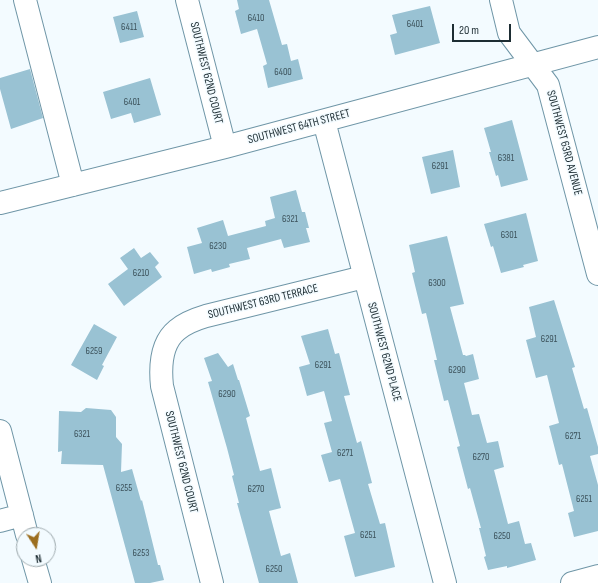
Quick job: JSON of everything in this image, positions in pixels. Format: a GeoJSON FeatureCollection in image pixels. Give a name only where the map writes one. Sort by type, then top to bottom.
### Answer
{"type":"FeatureCollection","features":[{"type":"Feature","properties":{"kind":"street"},"geometry":{"type":"LineString","coordinates":[[25,0],[73,185]]}},
{"type":"Feature","properties":{"kind":"street","name":"SOUTHWEST 62ND COURT"},"geometry":{"type":"LineString","coordinates":[[187,0],[225,147]]}},
{"type":"Feature","properties":{"kind":"street","name":"SOUTHWEST 63RD AVENUE"},"geometry":{"type":"LineString","coordinates":[[501,0],[509,33],[548,85],[598,274]]}},
{"type":"Feature","properties":{"kind":"street","name":"SOUTHWEST 64TH STREET"},"geometry":{"type":"LineString","coordinates":[[0,203],[225,147],[598,47]]}},
{"type":"Feature","properties":{"kind":"street","name":"SOUTHWEST 62ND PLACE"},"geometry":{"type":"LineString","coordinates":[[324,121],[445,583]]}},
{"type":"Feature","properties":{"kind":"street","name":"SOUTHWEST 63RD TERRACE"},"geometry":{"type":"LineString","coordinates":[[169,340],[177,330],[185,324],[206,316],[364,277]]}},
{"type":"Feature","properties":{"kind":"street","name":"SOUTHWEST 62ND COURT"},"geometry":{"type":"LineString","coordinates":[[169,340],[164,349],[162,359],[162,386],[212,583]]}},
{"type":"Feature","properties":{"kind":"street"},"geometry":{"type":"LineString","coordinates":[[0,431],[24,525],[0,520]]}},
{"type":"Feature","properties":{"kind":"street"},"geometry":{"type":"LineString","coordinates":[[35,567],[40,583]]}},
{"type":"Feature","properties":{"kind":"street"},"geometry":{"type":"LineString","coordinates":[[572,583],[598,576]]}},
{"type":"Feature","properties":{"kind":"building"},"geometry":{"type":"Polygon","coordinates":[[[237,0],[269,0],[282,45],[287,44],[291,61],[298,59],[303,79],[268,88],[263,66],[267,64],[257,29],[241,34],[235,11],[239,9],[237,0]]]}},
{"type":"Feature","properties":{"kind":"building"},"geometry":{"type":"Polygon","coordinates":[[[430,6],[440,43],[395,55],[390,35],[397,33],[392,15],[430,6]]]}},
{"type":"Feature","properties":{"kind":"building"},"geometry":{"type":"Polygon","coordinates":[[[137,11],[144,37],[120,43],[113,17],[137,11]]]}},
{"type":"Feature","properties":{"kind":"building"},"geometry":{"type":"Polygon","coordinates":[[[30,69],[43,118],[11,129],[0,89],[0,78],[30,69]]]}},
{"type":"Feature","properties":{"kind":"building"},"geometry":{"type":"Polygon","coordinates":[[[150,78],[161,115],[134,123],[131,113],[111,119],[103,92],[150,78]]]}},
{"type":"Feature","properties":{"kind":"building"},"geometry":{"type":"Polygon","coordinates":[[[512,120],[528,180],[501,187],[489,152],[491,152],[484,128],[512,120]]]}},
{"type":"Feature","properties":{"kind":"building"},"geometry":{"type":"Polygon","coordinates":[[[453,150],[460,187],[431,194],[422,157],[453,150]]]}},
{"type":"Feature","properties":{"kind":"building"},"geometry":{"type":"Polygon","coordinates":[[[296,190],[302,212],[305,212],[309,228],[306,228],[310,242],[284,248],[281,239],[247,248],[250,259],[229,264],[230,267],[212,272],[211,269],[194,274],[187,247],[202,243],[197,228],[223,220],[228,236],[266,226],[265,221],[275,218],[270,197],[296,190]]]}},
{"type":"Feature","properties":{"kind":"building"},"geometry":{"type":"Polygon","coordinates":[[[526,213],[538,261],[523,265],[524,267],[501,273],[493,246],[491,247],[484,224],[526,213]]]}},
{"type":"Feature","properties":{"kind":"building"},"geometry":{"type":"Polygon","coordinates":[[[447,236],[464,304],[450,307],[463,355],[466,356],[473,354],[479,379],[464,383],[472,415],[479,414],[487,443],[498,441],[504,467],[494,470],[508,524],[519,521],[525,544],[531,543],[536,560],[507,568],[507,566],[488,570],[479,528],[481,528],[470,488],[468,489],[457,447],[460,446],[448,400],[444,401],[434,360],[437,360],[426,313],[422,314],[412,273],[415,272],[409,245],[447,236]]]}},
{"type":"Feature","properties":{"kind":"building"},"geometry":{"type":"Polygon","coordinates":[[[134,248],[141,258],[150,252],[159,263],[155,267],[162,277],[124,306],[108,284],[128,269],[120,258],[134,248]]]}},
{"type":"Feature","properties":{"kind":"building"},"geometry":{"type":"Polygon","coordinates":[[[554,300],[575,367],[572,368],[584,409],[587,408],[598,447],[598,454],[590,456],[598,485],[598,531],[574,537],[568,513],[574,511],[562,464],[559,465],[549,426],[559,423],[547,375],[536,378],[526,340],[536,337],[529,307],[554,300]]]}},
{"type":"Feature","properties":{"kind":"building"},"geometry":{"type":"Polygon","coordinates":[[[94,324],[117,337],[102,365],[104,366],[97,380],[71,365],[94,324]]]}},
{"type":"Feature","properties":{"kind":"building"},"geometry":{"type":"Polygon","coordinates":[[[328,329],[335,354],[339,353],[350,395],[344,396],[357,443],[361,441],[372,483],[368,484],[380,524],[385,523],[395,567],[355,577],[344,536],[355,533],[340,479],[329,482],[321,455],[332,452],[324,423],[332,421],[324,391],[307,396],[299,367],[310,364],[301,336],[328,329]]]}},
{"type":"Feature","properties":{"kind":"building"},"geometry":{"type":"Polygon","coordinates":[[[218,353],[228,367],[233,364],[239,380],[250,416],[246,418],[260,471],[271,468],[281,508],[269,511],[281,556],[290,553],[298,583],[259,583],[237,503],[239,503],[232,476],[234,475],[208,382],[212,381],[204,358],[218,353]]]}},
{"type":"Feature","properties":{"kind":"building"},"geometry":{"type":"Polygon","coordinates":[[[86,408],[111,410],[116,417],[116,437],[122,444],[121,472],[132,469],[141,501],[142,500],[158,565],[160,565],[164,580],[150,583],[135,583],[103,465],[61,464],[62,451],[58,452],[59,411],[81,412],[86,408]]]}}]}
